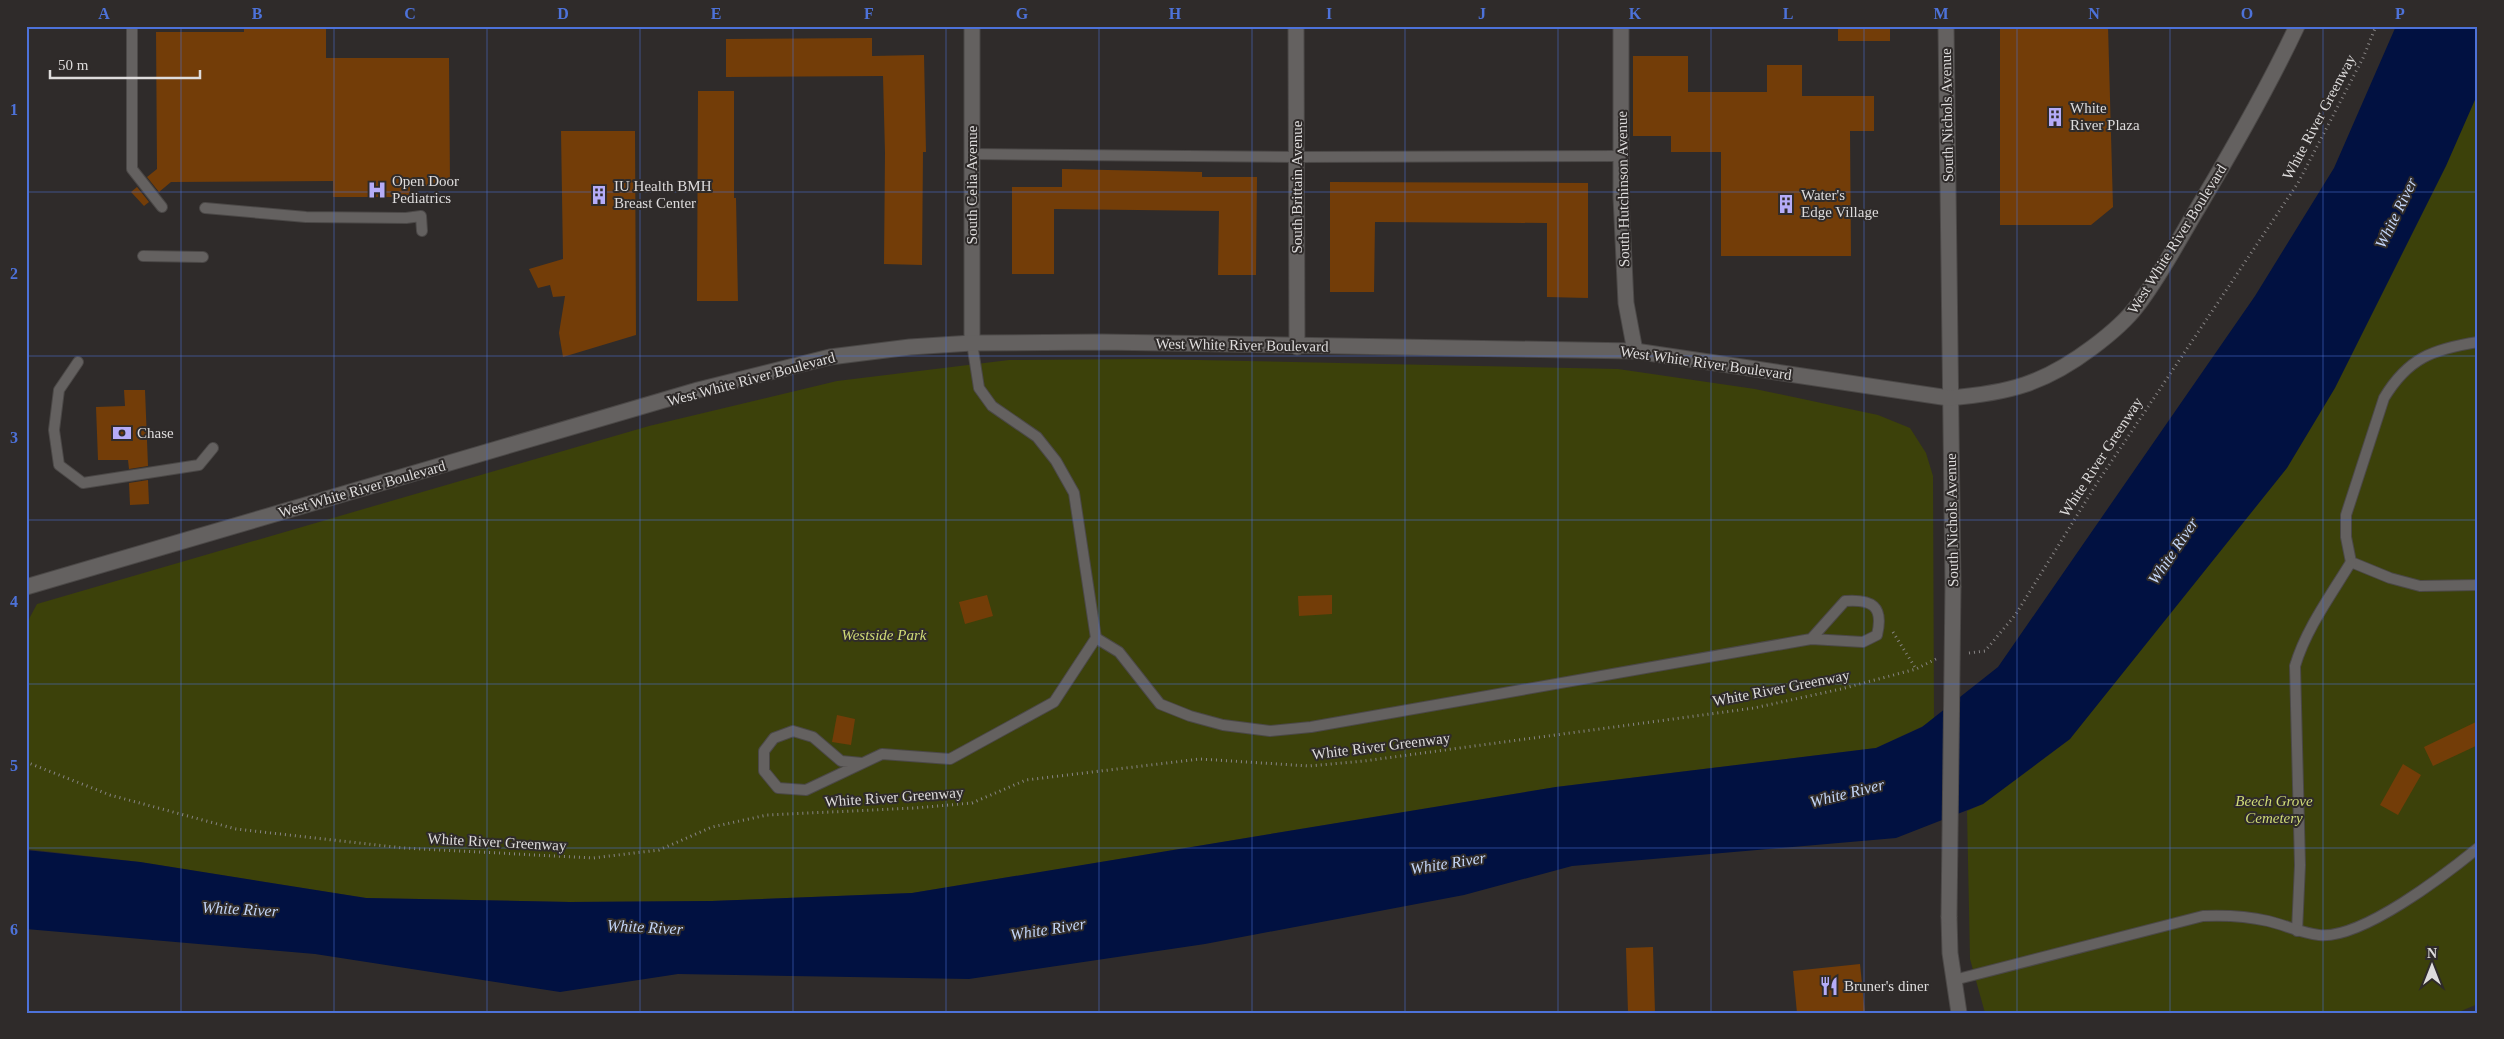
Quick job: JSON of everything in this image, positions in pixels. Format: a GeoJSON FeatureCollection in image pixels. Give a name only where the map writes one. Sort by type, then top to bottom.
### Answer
{"type":"FeatureCollection","features":[{"type":"Feature","properties":{"kind":"street","name":"South Celia Avenue"},"geometry":{"type":"LineString","coordinates":[[972,26],[972,343]]}},
{"type":"Feature","properties":{"kind":"street","name":"South Brittain Avenue"},"geometry":{"type":"LineString","coordinates":[[1296,26],[1297,347]]}},
{"type":"Feature","properties":{"kind":"street","name":"South Hutchinson Avenue"},"geometry":{"type":"LineString","coordinates":[[1621,26],[1621,156],[1626,303],[1635,351]]}},
{"type":"Feature","properties":{"kind":"street","name":"South Nichols Avenue"},"geometry":{"type":"LineString","coordinates":[[1946,26],[1949,398],[1953,586],[1949,917],[1950,953],[1960,1013]]}},
{"type":"Feature","properties":{"kind":"street","name":"West White River Boulevard"},"geometry":{"type":"LineString","coordinates":[[26,587],[780,369],[866,352],[972,343],[1102,342],[1297,347],[1635,351],[1949,398],[1997,393],[2045,378],[2069,365],[2126,319],[2138,304],[2239,140],[2297,26]]}},
{"type":"Feature","properties":{"kind":"lane"},"geometry":{"type":"LineString","coordinates":[[132,26],[132,169],[162,207]]}},
{"type":"Feature","properties":{"kind":"lane"},"geometry":{"type":"LineString","coordinates":[[972,154],[1297,157],[1621,156]]}},
{"type":"Feature","properties":{"kind":"lane"},"geometry":{"type":"LineString","coordinates":[[205,208],[306,218],[406,218],[421,216],[422,231]]}},
{"type":"Feature","properties":{"kind":"lane"},"geometry":{"type":"LineString","coordinates":[[143,256],[203,257]]}},
{"type":"Feature","properties":{"kind":"lane"},"geometry":{"type":"LineString","coordinates":[[2297,931],[2300,865],[2295,666],[2299,653],[2321,611],[2351,562],[2346,537],[2346,515],[2388,393],[2405,370],[2423,356],[2448,347],[2478,342]]}},
{"type":"Feature","properties":{"kind":"lane"},"geometry":{"type":"LineString","coordinates":[[862,763],[841,761],[813,736],[794,730],[774,738],[764,751],[764,771],[778,788],[806,790],[882,754],[950,759],[1054,702],[1096,638],[1074,493],[1056,461],[1037,437],[992,406],[979,388],[972,343]]}},
{"type":"Feature","properties":{"kind":"lane"},"geometry":{"type":"LineString","coordinates":[[78,362],[59,390],[54,430],[59,465],[83,483],[199,465],[213,448]]}},
{"type":"Feature","properties":{"kind":"lane"},"geometry":{"type":"LineString","coordinates":[[2351,562],[2390,578],[2420,586],[2478,585]]}},
{"type":"Feature","properties":{"kind":"lane"},"geometry":{"type":"LineString","coordinates":[[1096,638],[1119,652],[1160,704],[1190,716],[1223,725],[1270,731],[1311,726],[1811,639],[1863,642],[1877,635],[1880,619],[1876,607],[1862,600],[1845,601],[1811,639]]}},
{"type":"Feature","properties":{"kind":"lane"},"geometry":{"type":"LineString","coordinates":[[1954,980],[2203,916],[2228,915],[2244,917],[2268,921],[2297,931],[2321,936],[2331,935],[2371,920],[2420,893],[2478,848]]}},
{"type":"Feature","properties":{"kind":"path","name":"White River Greenway"},"geometry":{"type":"LineString","coordinates":[[1960,655],[1985,651],[2016,614],[2104,472],[2298,183],[2363,58],[2376,26]]}},
{"type":"Feature","properties":{"kind":"path"},"geometry":{"type":"LineString","coordinates":[[1880,619],[1898,638],[1916,669]]}},
{"type":"Feature","properties":{"kind":"path","name":"White River Greenway"},"geometry":{"type":"LineString","coordinates":[[26,762],[110,795],[236,829],[402,848],[593,858],[659,850],[712,827],[767,815],[915,808],[972,803],[1026,780],[1200,759],[1309,766],[1364,761],[1754,708],[1841,689],[1916,669],[1934,659],[1942,658]]}},
{"type":"Feature","properties":{"kind":"green space","name":"Beech Grove Cemetery"},"geometry":{"type":"Polygon","coordinates":[[[2478,89],[2478,1004],[2456,1013],[1985,1013],[1970,959],[1967,811],[1983,804],[2070,739],[2478,89]]]}},
{"type":"Feature","properties":{"kind":"green space","name":"Westside Park"},"geometry":{"type":"Polygon","coordinates":[[[1149,359],[1618,369],[1755,389],[1878,415],[1910,428],[1926,453],[1933,476],[1934,721],[1876,748],[1556,787],[912,893],[712,901],[570,902],[366,898],[140,862],[26,849],[26,630],[37,604],[649,426],[837,381],[1009,360],[1149,359]]]}},
{"type":"Feature","properties":{"kind":"water","name":"White River"},"geometry":{"type":"Polygon","coordinates":[[[2396,26],[2478,26],[2478,93],[2446,166],[2335,388],[2287,468],[2070,739],[1983,804],[1896,838],[1572,866],[1464,895],[1205,944],[969,979],[678,974],[560,992],[315,954],[26,929],[26,850],[140,862],[366,898],[570,902],[712,901],[912,893],[1556,787],[1876,748],[1922,727],[1998,667],[2255,296],[2334,168],[2396,26]]]}},
{"type":"Feature","properties":{"kind":"building"},"geometry":{"type":"Polygon","coordinates":[[[244,26],[326,26],[326,58],[449,58],[450,186],[410,186],[410,197],[333,197],[333,181],[171,182],[159,192],[147,177],[157,169],[156,32],[244,32],[244,26]]]}},
{"type":"Feature","properties":{"kind":"building"},"geometry":{"type":"Polygon","coordinates":[[[1838,26],[1890,26],[1890,41],[1838,41],[1838,26]]]}},
{"type":"Feature","properties":{"kind":"building","name":"White River Plaza"},"geometry":{"type":"Polygon","coordinates":[[[2000,26],[2108,26],[2113,207],[2091,225],[2000,225],[2000,26]]]}},
{"type":"Feature","properties":{"kind":"building"},"geometry":{"type":"Polygon","coordinates":[[[872,38],[872,56],[924,55],[926,152],[923,152],[922,265],[884,264],[885,153],[883,76],[726,77],[726,39],[872,38]]]}},
{"type":"Feature","properties":{"kind":"building","name":"Water's Edge Village"},"geometry":{"type":"Polygon","coordinates":[[[1633,56],[1688,56],[1688,92],[1767,92],[1767,65],[1802,65],[1802,96],[1874,96],[1874,131],[1850,131],[1851,256],[1721,256],[1721,152],[1671,152],[1671,136],[1633,136],[1633,56]]]}},
{"type":"Feature","properties":{"kind":"building"},"geometry":{"type":"Polygon","coordinates":[[[698,91],[734,91],[734,198],[736,198],[738,301],[697,301],[698,91]]]}},
{"type":"Feature","properties":{"kind":"building","name":"IU Health BMH Breast Center"},"geometry":{"type":"Polygon","coordinates":[[[561,131],[635,131],[636,335],[563,357],[559,333],[565,296],[553,297],[550,285],[538,288],[529,269],[563,259],[561,131]]]}},
{"type":"Feature","properties":{"kind":"building"},"geometry":{"type":"Polygon","coordinates":[[[1062,169],[1202,172],[1202,177],[1257,177],[1256,275],[1218,275],[1219,211],[1054,209],[1054,274],[1012,274],[1012,187],[1062,187],[1062,169]]]}},
{"type":"Feature","properties":{"kind":"building"},"geometry":{"type":"Polygon","coordinates":[[[1330,182],[1588,183],[1588,298],[1547,297],[1547,223],[1375,222],[1374,292],[1330,292],[1330,182]]]}},
{"type":"Feature","properties":{"kind":"building"},"geometry":{"type":"Polygon","coordinates":[[[137,187],[149,202],[144,206],[131,192],[137,187]]]}},
{"type":"Feature","properties":{"kind":"building","name":"Chase"},"geometry":{"type":"Polygon","coordinates":[[[124,390],[145,390],[148,466],[129,469],[128,460],[98,460],[96,407],[125,406],[124,390]]]}},
{"type":"Feature","properties":{"kind":"building"},"geometry":{"type":"Polygon","coordinates":[[[148,480],[149,504],[130,505],[129,483],[148,480]]]}},
{"type":"Feature","properties":{"kind":"building"},"geometry":{"type":"Polygon","coordinates":[[[987,595],[993,616],[965,624],[959,602],[987,595]]]}},
{"type":"Feature","properties":{"kind":"building"},"geometry":{"type":"Polygon","coordinates":[[[1332,595],[1332,614],[1299,616],[1298,596],[1332,595]]]}},
{"type":"Feature","properties":{"kind":"building"},"geometry":{"type":"Polygon","coordinates":[[[837,715],[855,719],[851,745],[832,742],[837,715]]]}},
{"type":"Feature","properties":{"kind":"building"},"geometry":{"type":"Polygon","coordinates":[[[2478,721],[2478,745],[2433,766],[2424,747],[2478,721]]]}},
{"type":"Feature","properties":{"kind":"building"},"geometry":{"type":"Polygon","coordinates":[[[2403,764],[2421,775],[2398,815],[2380,805],[2403,764]]]}},
{"type":"Feature","properties":{"kind":"building"},"geometry":{"type":"Polygon","coordinates":[[[1653,947],[1655,1013],[1628,1013],[1626,948],[1653,947]]]}},
{"type":"Feature","properties":{"kind":"building","name":"Bruner's diner"},"geometry":{"type":"Polygon","coordinates":[[[1860,964],[1865,1013],[1797,1013],[1793,971],[1860,964]]]}},
{"type":"Feature","properties":{"kind":"place","name":"White River Plaza"},"geometry":{"type":"Point","coordinates":[2055,117]}},
{"type":"Feature","properties":{"kind":"place","name":"Open Door Pediatrics"},"geometry":{"type":"Point","coordinates":[377,190]}},
{"type":"Feature","properties":{"kind":"place","name":"IU Health BMH Breast Center"},"geometry":{"type":"Point","coordinates":[599,195]}},
{"type":"Feature","properties":{"kind":"place","name":"Water's Edge Village"},"geometry":{"type":"Point","coordinates":[1786,204]}},
{"type":"Feature","properties":{"kind":"place","name":"Chase"},"geometry":{"type":"Point","coordinates":[122,433]}},
{"type":"Feature","properties":{"kind":"place","name":"Bruner's diner"},"geometry":{"type":"Point","coordinates":[1829,986]}}]}
